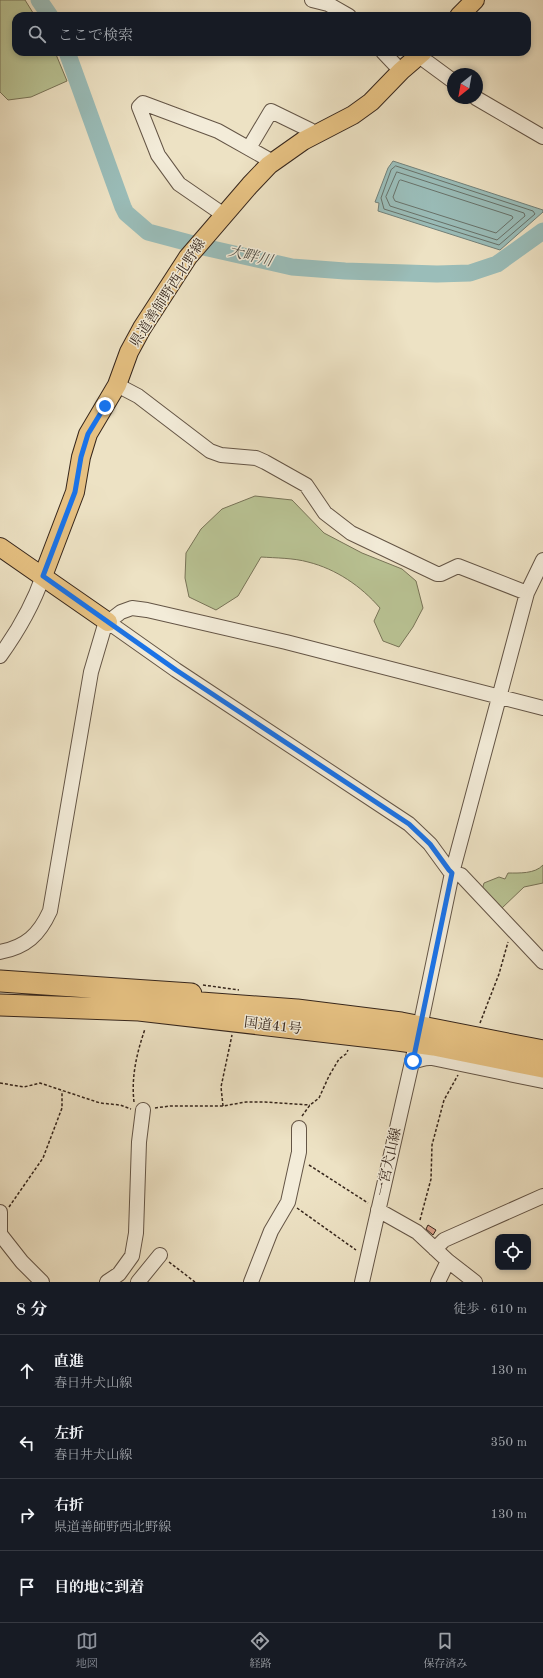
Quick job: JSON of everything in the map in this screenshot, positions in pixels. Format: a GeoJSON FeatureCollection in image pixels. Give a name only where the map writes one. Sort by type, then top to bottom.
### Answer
{"type":"FeatureCollection","features":[{"type":"Feature","properties":{"kind":"highway"},"geometry":{"type":"LineString","coordinates":[[0,981],[151,990],[252,999],[297,1010]]}},
{"type":"Feature","properties":{"kind":"highway","name":"国道41号"},"geometry":{"type":"LineString","coordinates":[[0,993],[63,994],[139,998],[297,1010],[401,1022],[417,1044],[543,1067]]}},
{"type":"Feature","properties":{"kind":"highway","name":"国道41号"},"geometry":{"type":"LineString","coordinates":[[0,1005],[142,1020],[417,1044],[543,1051]]}},
{"type":"Feature","properties":{"kind":"highway"},"geometry":{"type":"LineString","coordinates":[[0,1016],[115,1014],[142,1020]]}},
{"type":"Feature","properties":{"kind":"main road"},"geometry":{"type":"LineString","coordinates":[[463,12],[475,0]]}},
{"type":"Feature","properties":{"kind":"main road","name":"県道善師野西北野線"},"geometry":{"type":"LineString","coordinates":[[43,576],[75,492],[81,457],[88,434],[116,385],[129,352],[142,328],[188,257],[250,185],[273,162],[280,156],[315,135],[353,116],[365,107],[401,71],[419,56]]}},
{"type":"Feature","properties":{"kind":"main road"},"geometry":{"type":"LineString","coordinates":[[0,547],[108,622]]}},
{"type":"Feature","properties":{"kind":"street"},"geometry":{"type":"LineString","coordinates":[[312,0],[328,4],[342,12]]}},
{"type":"Feature","properties":{"kind":"street"},"geometry":{"type":"LineString","coordinates":[[387,56],[401,71]]}},
{"type":"Feature","properties":{"kind":"street"},"geometry":{"type":"LineString","coordinates":[[423,56],[447,77]]}},
{"type":"Feature","properties":{"kind":"street"},"geometry":{"type":"LineString","coordinates":[[483,102],[543,137]]}},
{"type":"Feature","properties":{"kind":"street"},"geometry":{"type":"LineString","coordinates":[[224,215],[180,184],[158,155],[139,107],[143,103],[150,105],[218,131],[273,162]]}},
{"type":"Feature","properties":{"kind":"street"},"geometry":{"type":"LineString","coordinates":[[248,148],[271,111],[310,130],[315,135]]}},
{"type":"Feature","properties":{"kind":"street"},"geometry":{"type":"LineString","coordinates":[[116,385],[138,396],[210,451],[221,455],[256,458],[306,485],[324,514],[367,542],[436,574],[441,574],[458,566],[527,593]]}},
{"type":"Feature","properties":{"kind":"street","name":"一宮犬山線"},"geometry":{"type":"LineString","coordinates":[[362,1282],[417,1044],[452,873],[527,593],[543,560]]}},
{"type":"Feature","properties":{"kind":"street","name":"県道善師野西北野線"},"geometry":{"type":"LineString","coordinates":[[0,656],[14,636],[30,608],[43,576]]}},
{"type":"Feature","properties":{"kind":"street"},"geometry":{"type":"LineString","coordinates":[[0,952],[15,949],[38,933],[50,911],[91,672],[104,628],[108,622],[121,612],[132,608],[137,608],[286,642],[543,708]]}},
{"type":"Feature","properties":{"kind":"street"},"geometry":{"type":"LineString","coordinates":[[108,622],[176,670],[409,824],[430,844],[449,870],[452,873],[461,875],[543,962]]}},
{"type":"Feature","properties":{"kind":"street"},"geometry":{"type":"LineString","coordinates":[[417,1044],[418,1061],[424,1057],[543,1081]]}},
{"type":"Feature","properties":{"kind":"street"},"geometry":{"type":"LineString","coordinates":[[107,1282],[119,1274],[132,1256],[136,1233],[139,1110]]}},
{"type":"Feature","properties":{"kind":"street"},"geometry":{"type":"LineString","coordinates":[[251,1282],[271,1231],[288,1202],[298,1157],[299,1128]]}},
{"type":"Feature","properties":{"kind":"street"},"geometry":{"type":"LineString","coordinates":[[435,1249],[444,1240],[543,1196]]}},
{"type":"Feature","properties":{"kind":"street"},"geometry":{"type":"LineString","coordinates":[[5,1209],[0,1234],[22,1262],[42,1282]]}},
{"type":"Feature","properties":{"kind":"street"},"geometry":{"type":"LineString","coordinates":[[378,1210],[417,1232],[448,1261],[475,1282]]}},
{"type":"Feature","properties":{"kind":"street"},"geometry":{"type":"LineString","coordinates":[[138,1282],[160,1255]]}},
{"type":"Feature","properties":{"kind":"street"},"geometry":{"type":"LineString","coordinates":[[438,1282],[448,1261]]}},
{"type":"Feature","properties":{"kind":"path"},"geometry":{"type":"LineString","coordinates":[[479,1027],[499,974],[512,929]]}},
{"type":"Feature","properties":{"kind":"path"},"geometry":{"type":"LineString","coordinates":[[139,1110],[132,1088],[142,1020]]}},
{"type":"Feature","properties":{"kind":"path"},"geometry":{"type":"LineString","coordinates":[[223,1106],[221,1087],[232,1034]]}},
{"type":"Feature","properties":{"kind":"path"},"geometry":{"type":"LineString","coordinates":[[299,1128],[302,1115],[310,1105],[319,1098],[339,1059],[346,1054],[350,1046]]}},
{"type":"Feature","properties":{"kind":"path"},"geometry":{"type":"LineString","coordinates":[[417,1232],[431,1179],[432,1145],[444,1100],[463,1065]]}},
{"type":"Feature","properties":{"kind":"path"},"geometry":{"type":"LineString","coordinates":[[0,1083],[24,1087],[40,1083],[100,1103],[120,1105],[139,1110],[170,1106],[223,1106],[246,1102],[310,1105]]}},
{"type":"Feature","properties":{"kind":"path"},"geometry":{"type":"LineString","coordinates":[[5,1209],[43,1158],[62,1108],[62,1091]]}},
{"type":"Feature","properties":{"kind":"path"},"geometry":{"type":"LineString","coordinates":[[298,1157],[378,1210]]}},
{"type":"Feature","properties":{"kind":"path"},"geometry":{"type":"LineString","coordinates":[[288,1202],[368,1258]]}},
{"type":"Feature","properties":{"kind":"green space"},"geometry":{"type":"Polygon","coordinates":[[[0,0],[25,0],[32,12],[12,12],[12,56],[57,56],[67,81],[31,97],[8,100],[0,92],[0,0]]]}},
{"type":"Feature","properties":{"kind":"green space"},"geometry":{"type":"Polygon","coordinates":[[[255,496],[292,500],[324,533],[362,553],[402,569],[416,581],[423,608],[413,627],[399,647],[383,641],[374,621],[380,608],[373,600],[347,579],[328,569],[303,561],[285,558],[261,557],[238,596],[216,610],[189,597],[185,578],[186,553],[201,529],[222,509],[255,496]]]}},
{"type":"Feature","properties":{"kind":"green space"},"geometry":{"type":"Polygon","coordinates":[[[543,865],[543,883],[524,887],[502,908],[482,890],[484,883],[499,877],[505,879],[508,873],[522,873],[536,870],[543,865]]]}},
{"type":"Feature","properties":{"kind":"water"},"geometry":{"type":"Polygon","coordinates":[[[393,161],[543,210],[543,212],[500,250],[378,211],[379,203],[375,202],[388,168],[393,161]]]}},
{"type":"Feature","properties":{"kind":"building"},"geometry":{"type":"Polygon","coordinates":[[[428,1225],[436,1230],[433,1235],[426,1229],[428,1225]]]}},
{"type":"Feature","properties":{"kind":"waterway","name":"大畔川"},"geometry":{"type":"LineString","coordinates":[[39,0],[47,12]]}},
{"type":"Feature","properties":{"kind":"waterway","name":"大畔川"},"geometry":{"type":"LineString","coordinates":[[68,56],[123,207],[126,213],[148,232],[208,248],[292,267],[345,271],[437,274],[470,273],[497,264],[543,231]]}},
{"type":"Feature","properties":{"kind":"route"},"geometry":{"type":"LineString","coordinates":[[105,406],[88,434],[81,457],[75,492],[43,576],[176,670],[409,824],[430,844],[452,873],[413,1061]]}}]}
